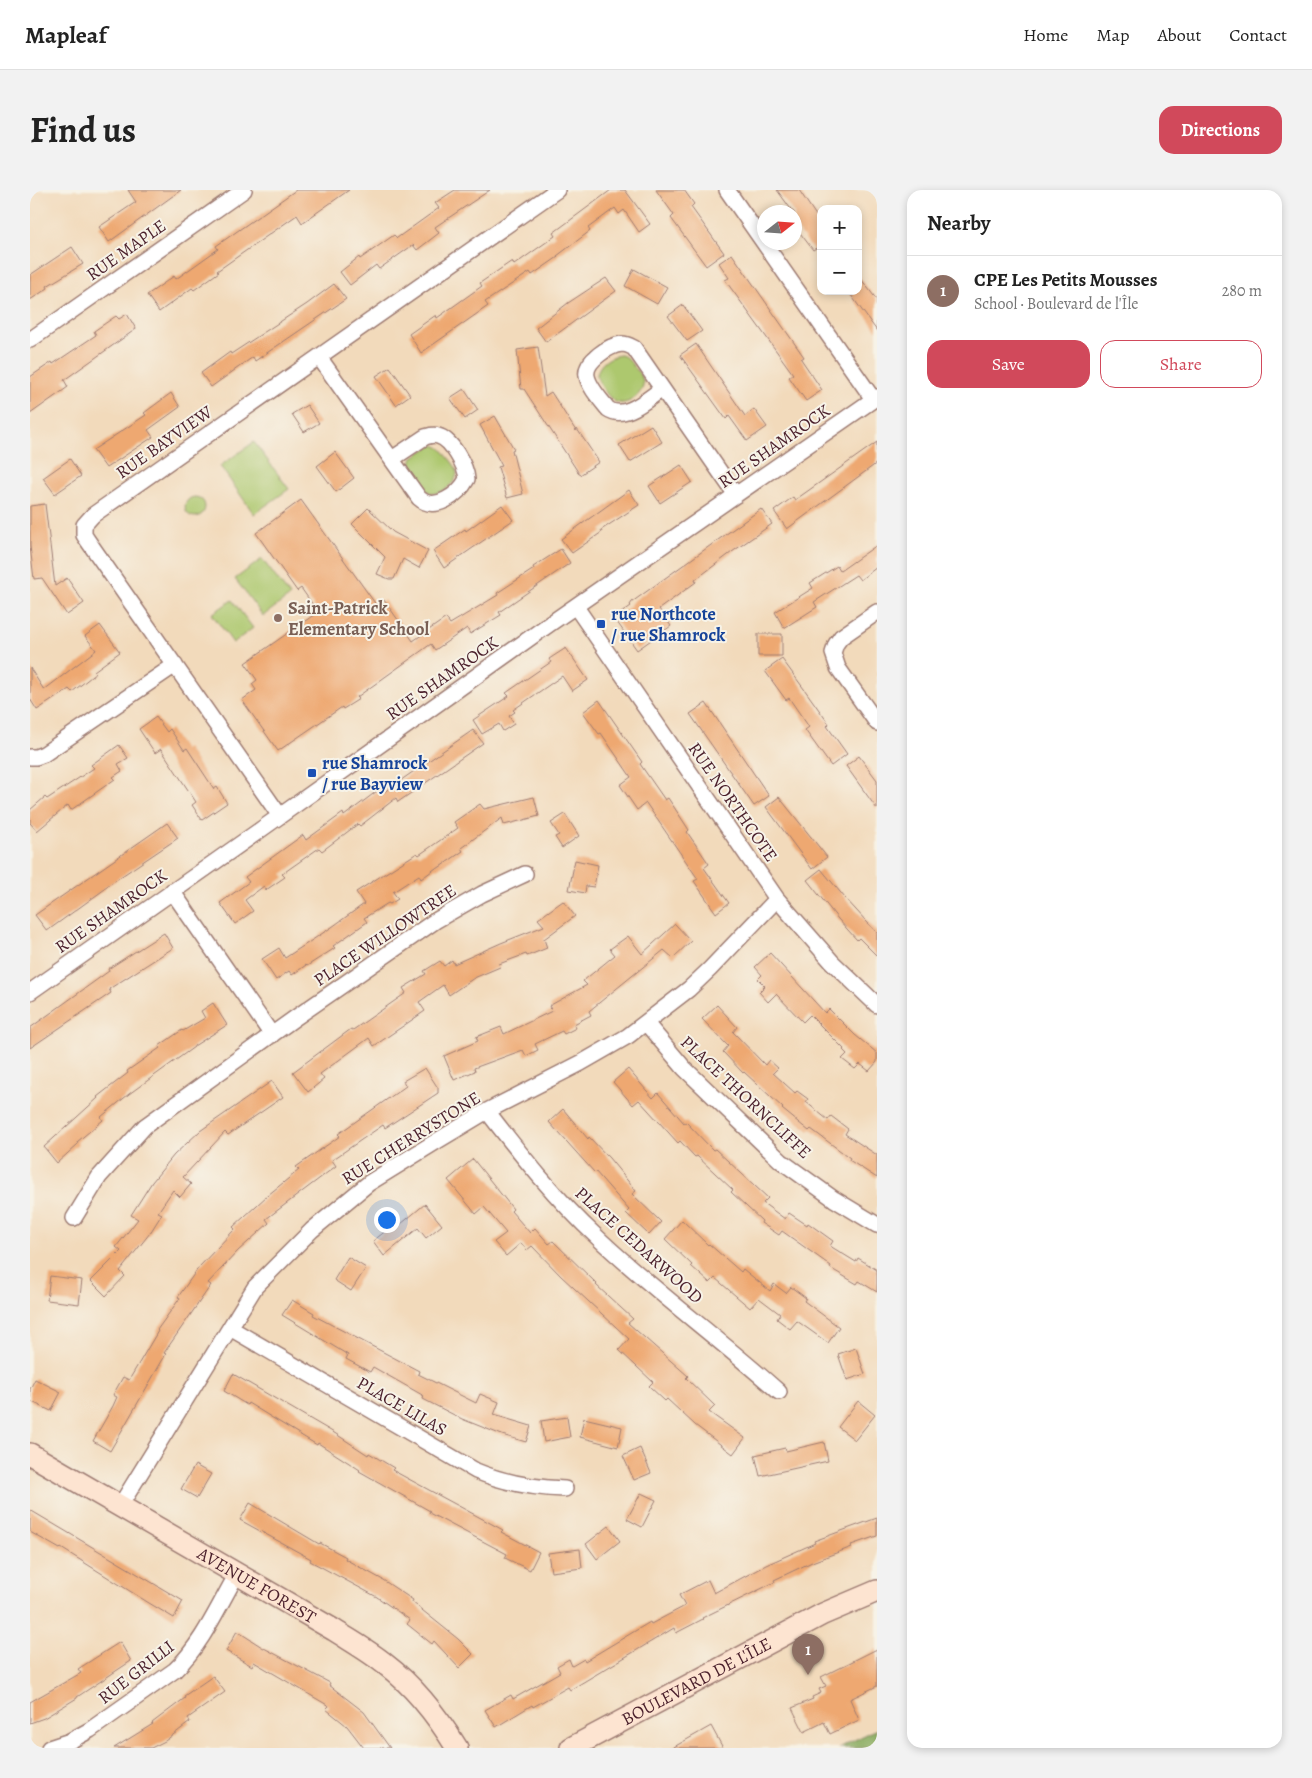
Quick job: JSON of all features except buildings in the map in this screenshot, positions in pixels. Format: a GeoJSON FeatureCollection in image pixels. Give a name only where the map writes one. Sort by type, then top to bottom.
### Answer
{"type":"FeatureCollection","features":[{"type":"Feature","properties":{"kind":"street","name":"RUE MAPLE"},"geometry":{"type":"LineString","coordinates":[[30,340],[244,190]]}},
{"type":"Feature","properties":{"kind":"street","name":"RUE BAYVIEW"},"geometry":{"type":"LineString","coordinates":[[280,816],[88,541],[84,535],[84,525],[93,515],[557,190]]}},
{"type":"Feature","properties":{"kind":"street"},"geometry":{"type":"LineString","coordinates":[[727,190],[875,398]]}},
{"type":"Feature","properties":{"kind":"street"},"geometry":{"type":"LineString","coordinates":[[662,389],[630,410],[621,413],[613,412],[608,409],[590,382],[587,376],[588,364],[617,346],[628,345],[634,348],[736,495]]}},
{"type":"Feature","properties":{"kind":"street"},"geometry":{"type":"LineString","coordinates":[[319,357],[392,460],[419,498],[429,504],[441,502],[458,491],[467,479],[463,464],[449,443],[438,436],[425,437],[392,460]]}},
{"type":"Feature","properties":{"kind":"street","name":"RUE SHAMROCK"},"geometry":{"type":"LineString","coordinates":[[30,992],[875,398]]}},
{"type":"Feature","properties":{"kind":"street","name":"RUE NORTHCOTE"},"geometry":{"type":"LineString","coordinates":[[576,607],[777,899],[832,962],[877,1005]]}},
{"type":"Feature","properties":{"kind":"street"},"geometry":{"type":"LineString","coordinates":[[877,612],[841,637],[833,652],[838,668],[877,723]]}},
{"type":"Feature","properties":{"kind":"street"},"geometry":{"type":"LineString","coordinates":[[30,757],[44,754],[175,665]]}},
{"type":"Feature","properties":{"kind":"street","name":"PLACE WILLOWTREE"},"geometry":{"type":"LineString","coordinates":[[74,1218],[99,1177],[145,1126],[435,922],[482,894],[524,874]]}},
{"type":"Feature","properties":{"kind":"street"},"geometry":{"type":"LineString","coordinates":[[172,891],[272,1035]]}},
{"type":"Feature","properties":{"kind":"street","name":"RUE CHERRYSTONE"},"geometry":{"type":"LineString","coordinates":[[120,1506],[255,1287],[312,1230],[368,1184],[487,1111],[581,1063],[628,1036],[688,989],[710,969],[777,899]]}},
{"type":"Feature","properties":{"kind":"street","name":"PLACE THORNCLIFFE"},"geometry":{"type":"LineString","coordinates":[[646,1022],[684,1068],[781,1161],[834,1199],[877,1225]]}},
{"type":"Feature","properties":{"kind":"street","name":"PLACE CEDARWOOD"},"geometry":{"type":"LineString","coordinates":[[487,1111],[538,1175],[596,1236],[646,1282],[738,1355],[779,1392]]}},
{"type":"Feature","properties":{"kind":"street","name":"PLACE LILAS"},"geometry":{"type":"LineString","coordinates":[[230,1328],[476,1471],[518,1484],[539,1488],[566,1489]]}},
{"type":"Feature","properties":{"kind":"street","name":"AVENUE FOREST"},"geometry":{"type":"LineString","coordinates":[[30,1454],[350,1640],[387,1665],[424,1701],[457,1748]]}},
{"type":"Feature","properties":{"kind":"street","name":"RUE GRILLI"},"geometry":{"type":"LineString","coordinates":[[48,1748],[90,1730],[175,1670],[186,1660],[201,1639],[237,1574]]}},
{"type":"Feature","properties":{"kind":"street","name":"BOULEVARD DE L'ÎLE"},"geometry":{"type":"LineString","coordinates":[[571,1748],[806,1623],[844,1604],[877,1591]]}},
{"type":"Feature","properties":{"kind":"green space"},"geometry":{"type":"Polygon","coordinates":[[[621,355],[629,360],[640,374],[643,385],[642,389],[632,400],[619,403],[612,400],[597,377],[599,369],[604,362],[612,357],[621,355]]]}},
{"type":"Feature","properties":{"kind":"green space"},"geometry":{"type":"Polygon","coordinates":[[[254,442],[289,489],[254,514],[220,466],[254,442]]]}},
{"type":"Feature","properties":{"kind":"green space"},"geometry":{"type":"Polygon","coordinates":[[[432,445],[443,450],[457,471],[451,485],[439,493],[431,493],[425,489],[411,466],[413,457],[432,445]]]}},
{"type":"Feature","properties":{"kind":"green space"},"geometry":{"type":"Polygon","coordinates":[[[195,497],[202,500],[205,507],[202,514],[195,517],[188,514],[185,507],[188,500],[195,497]]]}},
{"type":"Feature","properties":{"kind":"green space"},"geometry":{"type":"Polygon","coordinates":[[[262,559],[290,596],[263,616],[235,579],[262,559]]]}},
{"type":"Feature","properties":{"kind":"green space"},"geometry":{"type":"Polygon","coordinates":[[[232,600],[253,628],[233,643],[212,614],[232,600]]]}},
{"type":"Feature","properties":{"kind":"green space"},"geometry":{"type":"Polygon","coordinates":[[[877,1729],[877,1748],[838,1748],[877,1729]]]}},
{"type":"Feature","properties":{"kind":"place","name":"Saint-Patrick Elementary School"},"geometry":{"type":"Point","coordinates":[278,618]}},
{"type":"Feature","properties":{"kind":"place","name":"rue Northcote / rue Shamrock"},"geometry":{"type":"Point","coordinates":[601,624]}},
{"type":"Feature","properties":{"kind":"place","name":"rue Shamrock / rue Bayview"},"geometry":{"type":"Point","coordinates":[312,773]}},
{"type":"Feature","properties":{"kind":"place","name":"CPE Les Petits Mousses"},"geometry":{"type":"Point","coordinates":[808,1675]}}]}
